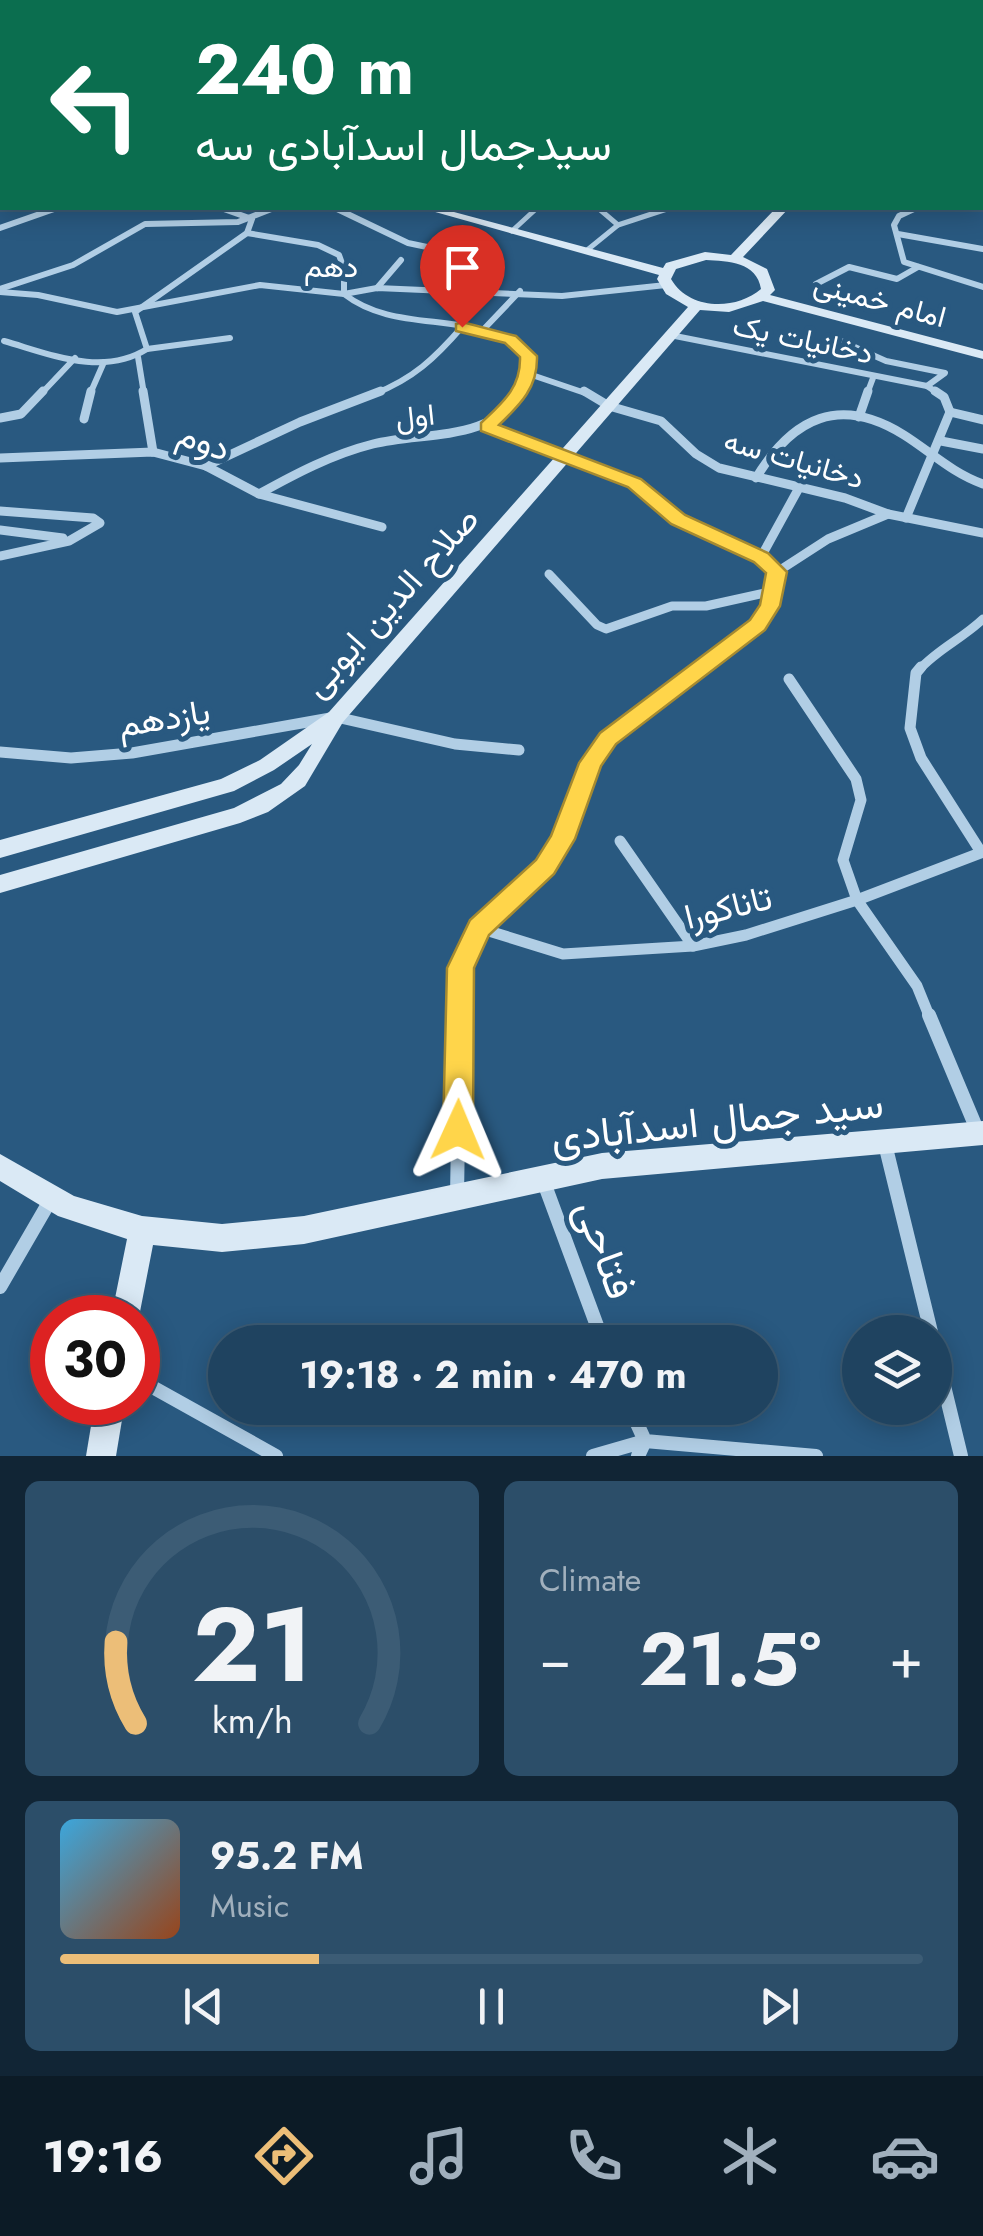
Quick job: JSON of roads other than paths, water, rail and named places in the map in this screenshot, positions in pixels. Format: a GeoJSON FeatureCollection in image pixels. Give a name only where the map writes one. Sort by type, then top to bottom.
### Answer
{"type":"FeatureCollection","features":[{"type":"Feature","properties":{"kind":"main road"},"geometry":{"type":"LineString","coordinates":[[434,210],[586,251],[666,279],[677,296],[697,304],[734,307],[762,297],[768,290],[766,276],[734,259],[692,258],[666,279]]}},
{"type":"Feature","properties":{"kind":"main road"},"geometry":{"type":"LineString","coordinates":[[734,259],[781,210]]}},
{"type":"Feature","properties":{"kind":"main road","name":"امام خمینی"},"geometry":{"type":"LineString","coordinates":[[762,297],[983,355]]}},
{"type":"Feature","properties":{"kind":"main road","name":"صلاح الدین ایوبی"},"geometry":{"type":"LineString","coordinates":[[0,849],[227,785],[267,766],[336,717],[697,304]]}},
{"type":"Feature","properties":{"kind":"main road"},"geometry":{"type":"LineString","coordinates":[[0,884],[268,803],[305,778],[336,717]]}},
{"type":"Feature","properties":{"kind":"main road","name":"سید جمال اسدآبادی"},"geometry":{"type":"LineString","coordinates":[[0,1167],[68,1207],[142,1230],[222,1238],[304,1230],[602,1166],[980,1133]]}},
{"type":"Feature","properties":{"kind":"main road"},"geometry":{"type":"LineString","coordinates":[[129,1295],[142,1230]]}},
{"type":"Feature","properties":{"kind":"main road"},"geometry":{"type":"LineString","coordinates":[[101,1456],[106,1425]]}},
{"type":"Feature","properties":{"kind":"street"},"geometry":{"type":"LineString","coordinates":[[0,228],[52,210]]}},
{"type":"Feature","properties":{"kind":"street"},"geometry":{"type":"LineString","coordinates":[[225,210],[252,220]]}},
{"type":"Feature","properties":{"kind":"street"},"geometry":{"type":"LineString","coordinates":[[0,290],[74,265],[146,224],[185,226],[252,220],[270,210]]}},
{"type":"Feature","properties":{"kind":"street"},"geometry":{"type":"LineString","coordinates":[[338,210],[408,243],[446,251]]}},
{"type":"Feature","properties":{"kind":"street"},"geometry":{"type":"LineString","coordinates":[[912,210],[898,216],[894,226],[904,262],[983,286]]}},
{"type":"Feature","properties":{"kind":"street"},"geometry":{"type":"LineString","coordinates":[[147,349],[135,312],[247,233],[252,220]]}},
{"type":"Feature","properties":{"kind":"street"},"geometry":{"type":"LineString","coordinates":[[247,233],[318,245],[339,254],[344,294],[368,311],[482,331],[510,340],[528,356],[529,374]]}},
{"type":"Feature","properties":{"kind":"street"},"geometry":{"type":"LineString","coordinates":[[898,234],[983,249]]}},
{"type":"Feature","properties":{"kind":"street"},"geometry":{"type":"LineString","coordinates":[[377,288],[401,260]]}},
{"type":"Feature","properties":{"kind":"street"},"geometry":{"type":"LineString","coordinates":[[816,284],[848,267],[897,279],[918,267]]}},
{"type":"Feature","properties":{"kind":"street","name":"دهم"},"geometry":{"type":"LineString","coordinates":[[0,290],[135,312],[244,286],[344,294],[377,288],[520,291],[562,296],[666,279]]}},
{"type":"Feature","properties":{"kind":"street"},"geometry":{"type":"LineString","coordinates":[[482,331],[520,291]]}},
{"type":"Feature","properties":{"kind":"street"},"geometry":{"type":"LineString","coordinates":[[206,466],[300,422],[402,384],[427,367],[462,327]]}},
{"type":"Feature","properties":{"kind":"street","name":"دخانیات یک"},"geometry":{"type":"LineString","coordinates":[[670,336],[752,348],[873,378],[927,386]]}},
{"type":"Feature","properties":{"kind":"street"},"geometry":{"type":"LineString","coordinates":[[4,340],[104,362],[138,357],[147,349],[230,338]]}},
{"type":"Feature","properties":{"kind":"street"},"geometry":{"type":"LineString","coordinates":[[838,340],[886,361],[945,373],[927,386],[944,397],[950,412],[906,518]]}},
{"type":"Feature","properties":{"kind":"street"},"geometry":{"type":"LineString","coordinates":[[138,357],[153,452]]}},
{"type":"Feature","properties":{"kind":"street"},"geometry":{"type":"LineString","coordinates":[[0,418],[21,414],[75,358]]}},
{"type":"Feature","properties":{"kind":"street"},"geometry":{"type":"LineString","coordinates":[[84,420],[85,406],[104,362]]}},
{"type":"Feature","properties":{"kind":"street","name":"دخانیات سه"},"geometry":{"type":"LineString","coordinates":[[529,374],[582,390],[609,406],[661,421],[719,468],[800,486],[888,514],[983,533]]}},
{"type":"Feature","properties":{"kind":"street","name":"اول"},"geometry":{"type":"LineString","coordinates":[[259,494],[310,465],[377,443],[487,427],[517,398],[529,374]]}},
{"type":"Feature","properties":{"kind":"street"},"geometry":{"type":"LineString","coordinates":[[859,416],[873,378]]}},
{"type":"Feature","properties":{"kind":"street"},"geometry":{"type":"LineString","coordinates":[[950,412],[983,420]]}},
{"type":"Feature","properties":{"kind":"street"},"geometry":{"type":"LineString","coordinates":[[756,478],[773,446],[812,417],[834,413],[859,416],[906,436],[953,474],[983,484]]}},
{"type":"Feature","properties":{"kind":"street"},"geometry":{"type":"LineString","coordinates":[[457,1197],[461,968],[479,928],[545,867],[562,839],[590,763],[608,738],[758,625],[774,591],[777,572],[761,557],[678,519],[634,483],[487,427]]}},
{"type":"Feature","properties":{"kind":"street"},"geometry":{"type":"LineString","coordinates":[[941,441],[983,449]]}},
{"type":"Feature","properties":{"kind":"street","name":"دوم"},"geometry":{"type":"LineString","coordinates":[[0,458],[153,452],[206,466],[259,494],[382,527]]}},
{"type":"Feature","properties":{"kind":"street"},"geometry":{"type":"LineString","coordinates":[[761,557],[800,486]]}},
{"type":"Feature","properties":{"kind":"street"},"geometry":{"type":"LineString","coordinates":[[0,511],[100,523],[95,532],[74,540],[0,556]]}},
{"type":"Feature","properties":{"kind":"street","name":"دخانیات سه"},"geometry":{"type":"LineString","coordinates":[[777,572],[828,539],[888,514]]}},
{"type":"Feature","properties":{"kind":"street"},"geometry":{"type":"LineString","coordinates":[[0,530],[74,540]]}},
{"type":"Feature","properties":{"kind":"street"},"geometry":{"type":"LineString","coordinates":[[548,574],[597,626],[606,628],[659,608],[706,606],[774,591]]}},
{"type":"Feature","properties":{"kind":"street"},"geometry":{"type":"LineString","coordinates":[[982,852],[921,758],[910,728],[916,673],[934,653],[962,639],[983,619]]}},
{"type":"Feature","properties":{"kind":"street"},"geometry":{"type":"LineString","coordinates":[[789,679],[856,780],[861,800],[844,860],[857,900],[917,986],[980,1133]]}},
{"type":"Feature","properties":{"kind":"street"},"geometry":{"type":"LineString","coordinates":[[336,717],[455,744],[519,750]]}},
{"type":"Feature","properties":{"kind":"street","name":"یازدهم"},"geometry":{"type":"LineString","coordinates":[[0,752],[70,758],[132,752],[336,717]]}},
{"type":"Feature","properties":{"kind":"street"},"geometry":{"type":"LineString","coordinates":[[620,841],[694,946]]}},
{"type":"Feature","properties":{"kind":"street","name":"تاناکورا"},"geometry":{"type":"LineString","coordinates":[[479,928],[563,954],[694,946],[746,935],[857,900],[982,852]]}},
{"type":"Feature","properties":{"kind":"street"},"geometry":{"type":"LineString","coordinates":[[884,1142],[927,1315]]}},
{"type":"Feature","properties":{"kind":"street","name":"فتاحی"},"geometry":{"type":"LineString","coordinates":[[542,1179],[597,1325]]}},
{"type":"Feature","properties":{"kind":"street"},"geometry":{"type":"LineString","coordinates":[[0,1287],[52,1198]]}},
{"type":"Feature","properties":{"kind":"street"},"geometry":{"type":"LineString","coordinates":[[160,1391],[276,1456]]}},
{"type":"Feature","properties":{"kind":"street"},"geometry":{"type":"LineString","coordinates":[[952,1419],[961,1456]]}},
{"type":"Feature","properties":{"kind":"street"},"geometry":{"type":"LineString","coordinates":[[593,1456],[642,1448],[816,1456]]}},
{"type":"Feature","properties":{"kind":"lane"},"geometry":{"type":"LineString","coordinates":[[512,231],[535,210]]}},
{"type":"Feature","properties":{"kind":"lane"},"geometry":{"type":"LineString","coordinates":[[600,210],[618,225]]}},
{"type":"Feature","properties":{"kind":"lane"},"geometry":{"type":"LineString","coordinates":[[586,251],[618,225],[664,210]]}}]}
